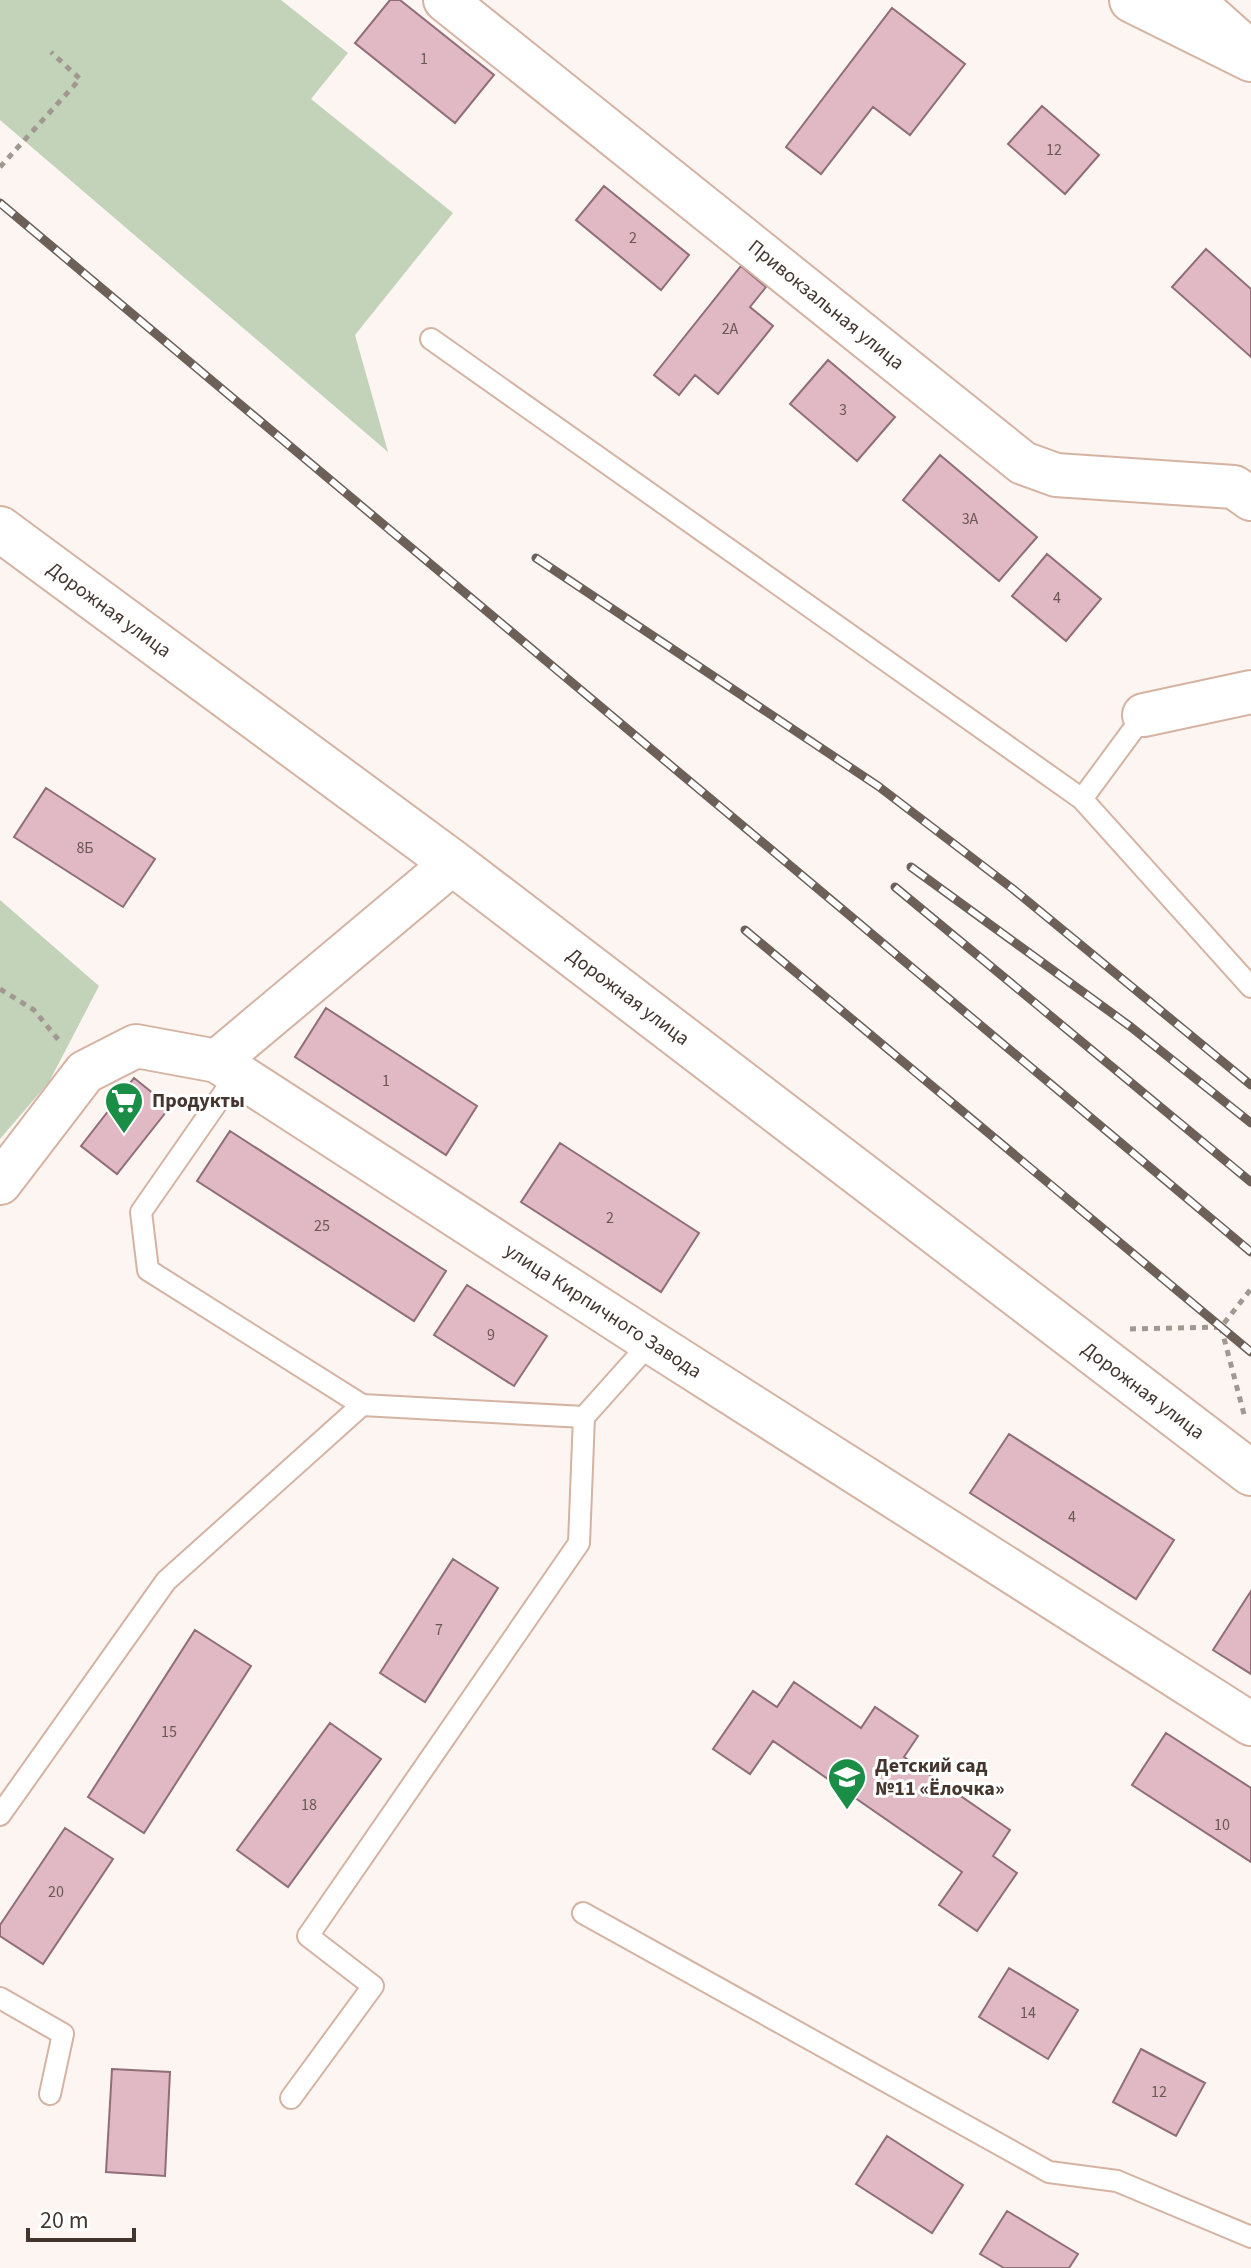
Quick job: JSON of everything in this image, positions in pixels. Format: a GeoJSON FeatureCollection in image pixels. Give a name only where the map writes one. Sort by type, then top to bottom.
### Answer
{"type":"FeatureCollection","features":[{"type":"Feature","properties":{"kind":"street","name":"Привокзальная улица"},"geometry":{"type":"LineString","coordinates":[[445,0],[1023,463],[1056,475],[1234,487],[1251,499]]}},
{"type":"Feature","properties":{"kind":"street"},"geometry":{"type":"LineString","coordinates":[[1132,0],[1251,59]]}},
{"type":"Feature","properties":{"kind":"street"},"geometry":{"type":"LineString","coordinates":[[1192,0],[1251,52]]}},
{"type":"Feature","properties":{"kind":"street","name":"Дорожная улица"},"geometry":{"type":"LineString","coordinates":[[0,529],[453,863],[1251,1473]]}},
{"type":"Feature","properties":{"kind":"street"},"geometry":{"type":"LineString","coordinates":[[1144,715],[1251,692]]}},
{"type":"Feature","properties":{"kind":"street"},"geometry":{"type":"LineString","coordinates":[[0,1183],[85,1072],[136,1046],[227,1068],[453,863]]}},
{"type":"Feature","properties":{"kind":"street","name":"улица Кирпичного Завода"},"geometry":{"type":"LineString","coordinates":[[227,1068],[1251,1724]]}},
{"type":"Feature","properties":{"kind":"lane"},"geometry":{"type":"LineString","coordinates":[[431,339],[1082,799],[1251,987]]}},
{"type":"Feature","properties":{"kind":"lane"},"geometry":{"type":"LineString","coordinates":[[1082,799],[1144,715]]}},
{"type":"Feature","properties":{"kind":"lane"},"geometry":{"type":"LineString","coordinates":[[227,1068],[141,1212],[148,1270],[362,1405],[584,1417]]}},
{"type":"Feature","properties":{"kind":"lane"},"geometry":{"type":"LineString","coordinates":[[291,2098],[373,1986],[308,1936],[579,1543],[584,1417],[651,1342]]}},
{"type":"Feature","properties":{"kind":"lane"},"geometry":{"type":"LineString","coordinates":[[0,1815],[166,1581],[362,1405]]}},
{"type":"Feature","properties":{"kind":"lane"},"geometry":{"type":"LineString","coordinates":[[583,1913],[1049,2172],[1117,2181],[1251,2237]]}},
{"type":"Feature","properties":{"kind":"lane"},"geometry":{"type":"LineString","coordinates":[[0,1998],[63,2034],[50,2094]]}},
{"type":"Feature","properties":{"kind":"path"},"geometry":{"type":"LineString","coordinates":[[0,167],[80,79],[51,52]]}},
{"type":"Feature","properties":{"kind":"path"},"geometry":{"type":"LineString","coordinates":[[0,989],[34,1010],[85,1072]]}},
{"type":"Feature","properties":{"kind":"path"},"geometry":{"type":"LineString","coordinates":[[1221,1327],[1251,1289]]}},
{"type":"Feature","properties":{"kind":"path"},"geometry":{"type":"LineString","coordinates":[[1126,1329],[1221,1327]]}},
{"type":"Feature","properties":{"kind":"path"},"geometry":{"type":"LineString","coordinates":[[1221,1327],[1247,1427]]}},
{"type":"Feature","properties":{"kind":"green space"},"geometry":{"type":"Polygon","coordinates":[[[0,0],[281,0],[348,53],[311,99],[453,213],[355,335],[388,452],[0,120],[0,0]]]}},
{"type":"Feature","properties":{"kind":"green space"},"geometry":{"type":"Polygon","coordinates":[[[0,900],[99,986],[49,1082],[0,1139],[0,900]]]}},
{"type":"Feature","properties":{"kind":"building"},"geometry":{"type":"Polygon","coordinates":[[[390,0],[400,0],[494,75],[455,123],[355,43],[390,0]]]}},
{"type":"Feature","properties":{"kind":"building"},"geometry":{"type":"Polygon","coordinates":[[[892,8],[965,64],[910,135],[873,107],[821,174],[786,147],[892,8]]]}},
{"type":"Feature","properties":{"kind":"building"},"geometry":{"type":"Polygon","coordinates":[[[1042,106],[1099,155],[1065,194],[1008,144],[1042,106]]]}},
{"type":"Feature","properties":{"kind":"building"},"geometry":{"type":"Polygon","coordinates":[[[604,186],[689,255],[661,290],[576,220],[604,186]]]}},
{"type":"Feature","properties":{"kind":"building"},"geometry":{"type":"Polygon","coordinates":[[[1206,249],[1251,289],[1251,357],[1172,287],[1206,249]]]}},
{"type":"Feature","properties":{"kind":"building"},"geometry":{"type":"Polygon","coordinates":[[[741,266],[766,287],[750,307],[773,326],[718,394],[695,375],[679,395],[654,375],[741,266]]]}},
{"type":"Feature","properties":{"kind":"building"},"geometry":{"type":"Polygon","coordinates":[[[828,360],[895,417],[857,461],[790,404],[828,360]]]}},
{"type":"Feature","properties":{"kind":"building"},"geometry":{"type":"Polygon","coordinates":[[[940,455],[1037,537],[999,581],[903,500],[940,455]]]}},
{"type":"Feature","properties":{"kind":"building"},"geometry":{"type":"Polygon","coordinates":[[[1047,554],[1101,599],[1066,641],[1012,596],[1047,554]]]}},
{"type":"Feature","properties":{"kind":"building"},"geometry":{"type":"Polygon","coordinates":[[[46,788],[155,859],[123,907],[14,837],[46,788]]]}},
{"type":"Feature","properties":{"kind":"building"},"geometry":{"type":"Polygon","coordinates":[[[326,1008],[477,1106],[446,1155],[295,1057],[326,1008]]]}},
{"type":"Feature","properties":{"kind":"building"},"geometry":{"type":"Polygon","coordinates":[[[134,1078],[170,1107],[117,1174],[81,1146],[134,1078]]]}},
{"type":"Feature","properties":{"kind":"building"},"geometry":{"type":"Polygon","coordinates":[[[230,1131],[446,1271],[414,1321],[197,1181],[230,1131]]]}},
{"type":"Feature","properties":{"kind":"building"},"geometry":{"type":"Polygon","coordinates":[[[560,1143],[699,1233],[661,1292],[521,1202],[560,1143]]]}},
{"type":"Feature","properties":{"kind":"building"},"geometry":{"type":"Polygon","coordinates":[[[467,1285],[547,1336],[514,1386],[434,1335],[467,1285]]]}},
{"type":"Feature","properties":{"kind":"building"},"geometry":{"type":"Polygon","coordinates":[[[1009,1434],[1174,1540],[1136,1599],[970,1493],[1009,1434]]]}},
{"type":"Feature","properties":{"kind":"building"},"geometry":{"type":"Polygon","coordinates":[[[453,1559],[498,1588],[425,1702],[380,1673],[453,1559]]]}},
{"type":"Feature","properties":{"kind":"building"},"geometry":{"type":"Polygon","coordinates":[[[1251,1591],[1251,1674],[1213,1650],[1251,1591]]]}},
{"type":"Feature","properties":{"kind":"building"},"geometry":{"type":"Polygon","coordinates":[[[195,1630],[251,1666],[144,1833],[88,1797],[195,1630]]]}},
{"type":"Feature","properties":{"kind":"building"},"geometry":{"type":"Polygon","coordinates":[[[794,1682],[861,1728],[875,1707],[918,1736],[904,1757],[1010,1830],[993,1856],[1017,1873],[977,1931],[939,1905],[962,1872],[773,1741],[750,1774],[713,1749],[753,1691],[777,1707],[794,1682]]]}},
{"type":"Feature","properties":{"kind":"building"},"geometry":{"type":"Polygon","coordinates":[[[330,1723],[381,1759],[288,1887],[237,1850],[330,1723]]]}},
{"type":"Feature","properties":{"kind":"building"},"geometry":{"type":"Polygon","coordinates":[[[1166,1733],[1251,1788],[1251,1862],[1132,1785],[1166,1733]]]}},
{"type":"Feature","properties":{"kind":"building"},"geometry":{"type":"Polygon","coordinates":[[[65,1828],[113,1859],[43,1964],[0,1936],[0,1925],[65,1828]]]}},
{"type":"Feature","properties":{"kind":"building"},"geometry":{"type":"Polygon","coordinates":[[[1009,1968],[1078,2010],[1048,2059],[979,2017],[1009,1968]]]}},
{"type":"Feature","properties":{"kind":"building"},"geometry":{"type":"Polygon","coordinates":[[[1141,2049],[1205,2083],[1176,2136],[1113,2102],[1141,2049]]]}},
{"type":"Feature","properties":{"kind":"building"},"geometry":{"type":"Polygon","coordinates":[[[112,2069],[170,2072],[165,2176],[106,2172],[112,2069]]]}},
{"type":"Feature","properties":{"kind":"building"},"geometry":{"type":"Polygon","coordinates":[[[887,2136],[963,2185],[932,2233],[856,2184],[887,2136]]]}},
{"type":"Feature","properties":{"kind":"building"},"geometry":{"type":"Polygon","coordinates":[[[1007,2211],[1078,2254],[1069,2268],[1004,2268],[980,2254],[1007,2211]]]}},
{"type":"Feature","properties":{"kind":"railway"},"geometry":{"type":"LineString","coordinates":[[0,203],[1251,1252]]}},
{"type":"Feature","properties":{"kind":"railway"},"geometry":{"type":"LineString","coordinates":[[536,558],[878,786],[1013,889],[1251,1085]]}},
{"type":"Feature","properties":{"kind":"railway"},"geometry":{"type":"LineString","coordinates":[[911,867],[1131,1027],[1251,1123]]}},
{"type":"Feature","properties":{"kind":"railway"},"geometry":{"type":"LineString","coordinates":[[895,887],[1251,1182]]}},
{"type":"Feature","properties":{"kind":"railway"},"geometry":{"type":"LineString","coordinates":[[745,930],[1251,1352]]}},
{"type":"Feature","properties":{"kind":"place","name":"Продукты"},"geometry":{"type":"Point","coordinates":[124,1135]}},
{"type":"Feature","properties":{"kind":"place","name":"Детский сад №11 «Ёлочка»"},"geometry":{"type":"Point","coordinates":[847,1811]}}]}
